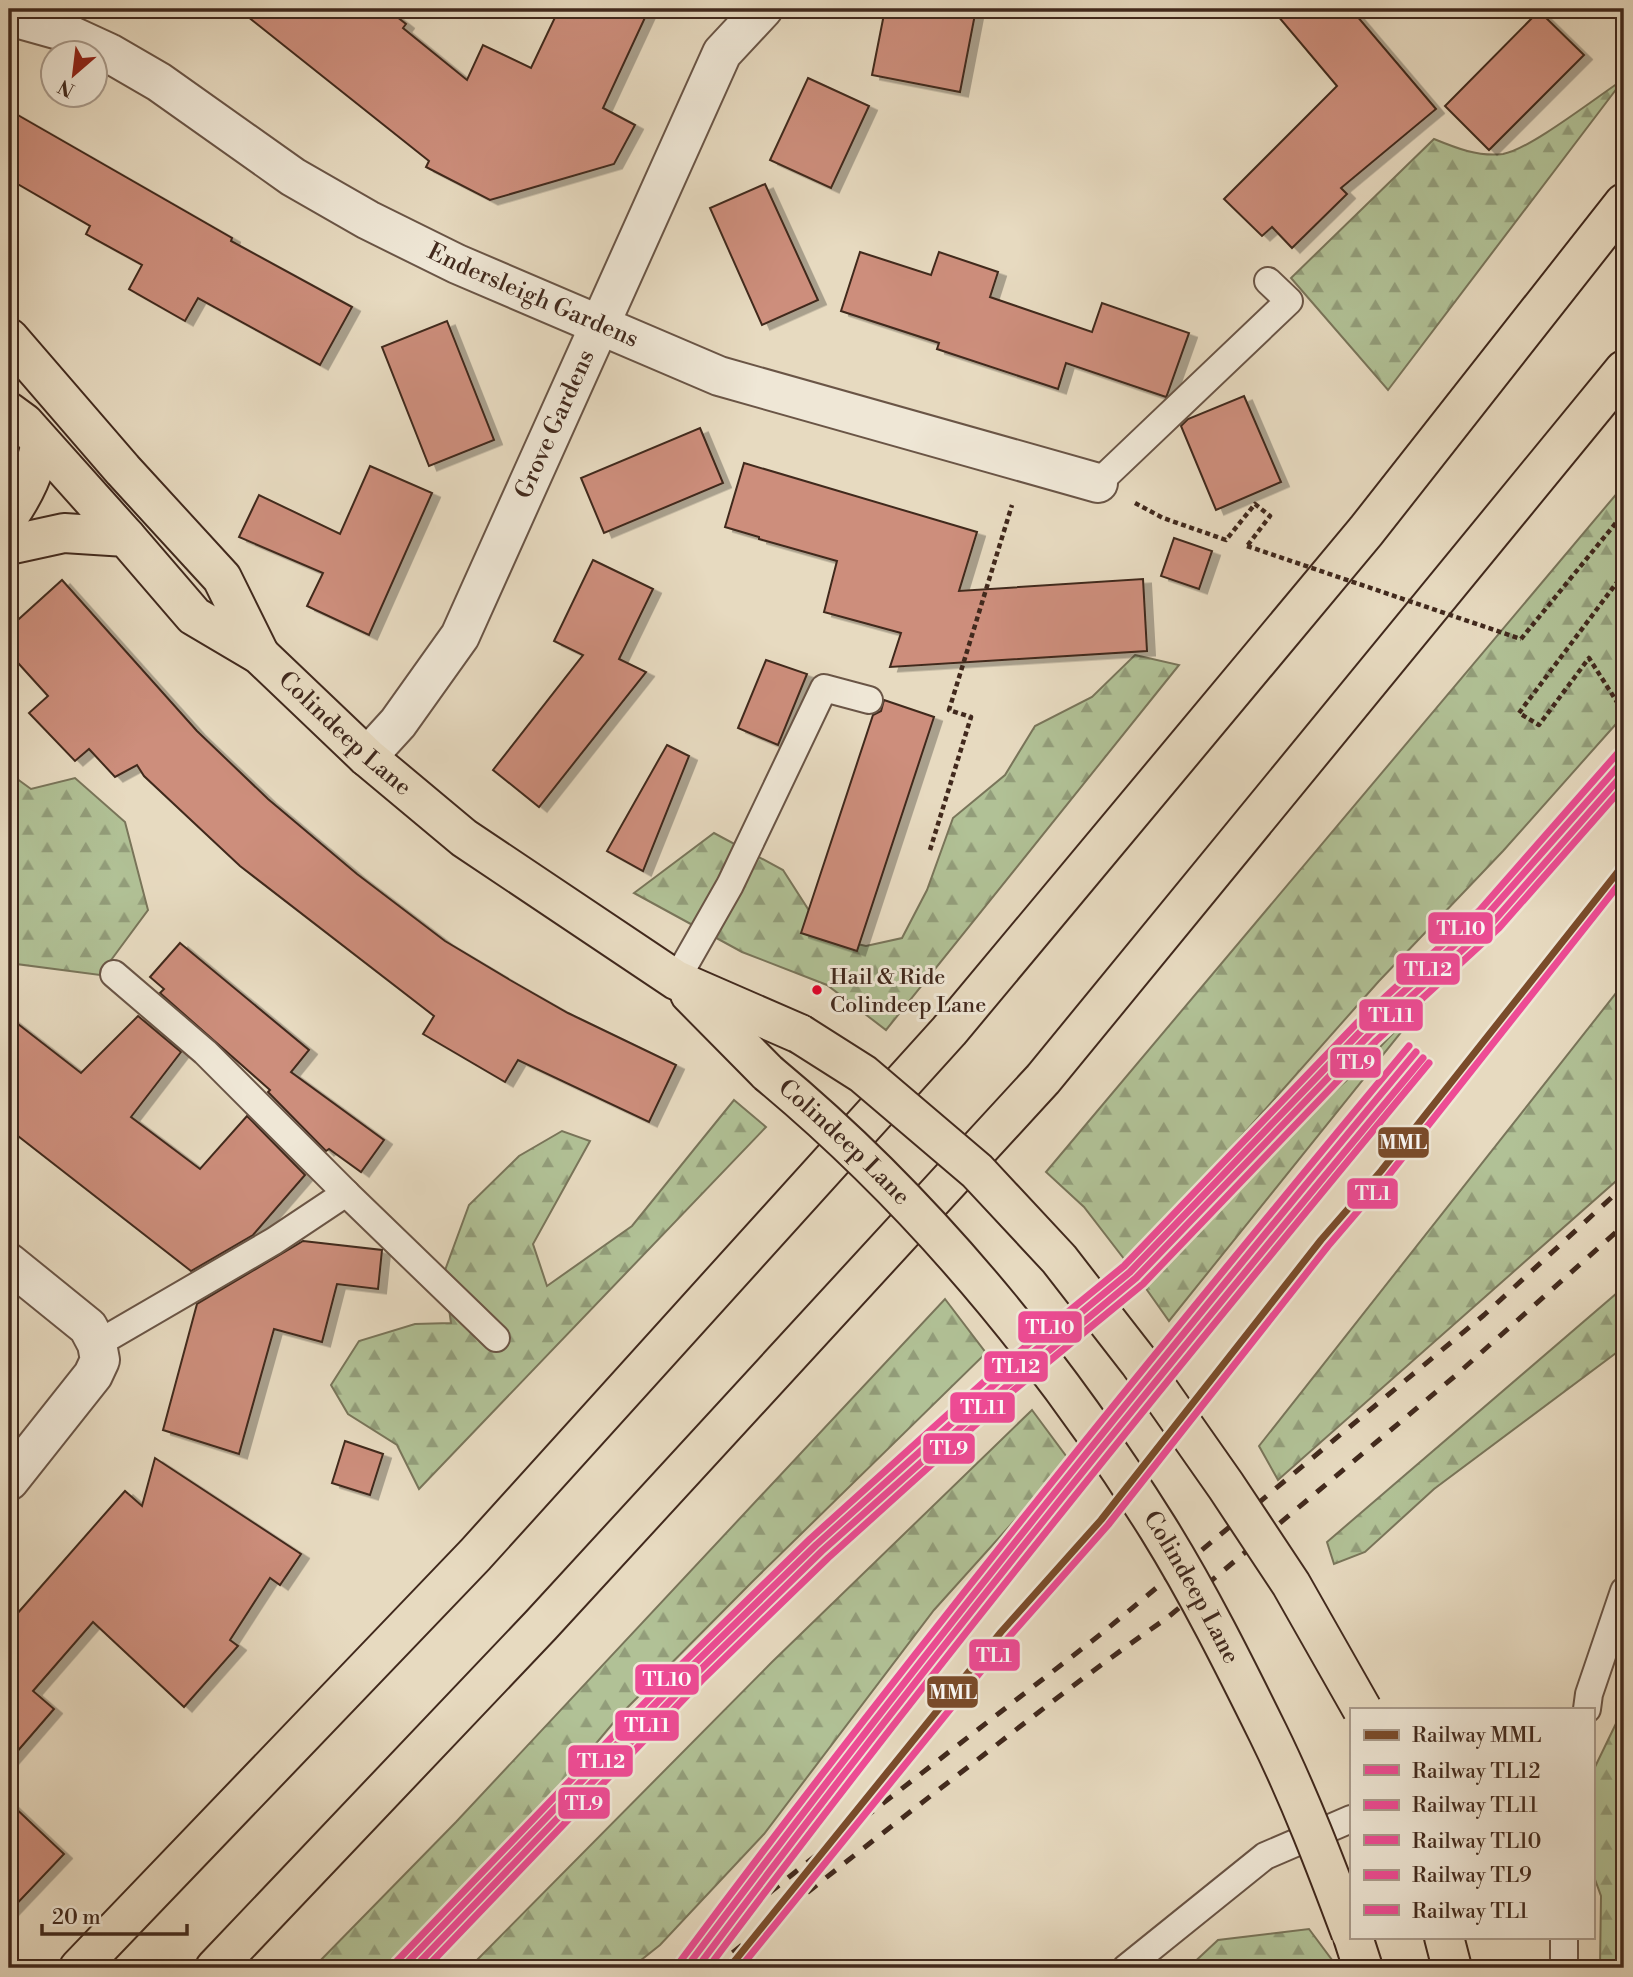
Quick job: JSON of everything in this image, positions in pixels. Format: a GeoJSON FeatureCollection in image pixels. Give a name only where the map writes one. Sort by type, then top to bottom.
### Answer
{"type":"FeatureCollection","features":[{"type":"Feature","properties":{"kind":"main road"},"geometry":{"type":"LineString","coordinates":[[79,1968],[475,1555],[949,1031],[1366,531],[1624,203]]}},
{"type":"Feature","properties":{"kind":"main road"},"geometry":{"type":"LineString","coordinates":[[9,338],[123,470],[222,578],[260,655]]}},
{"type":"Feature","properties":{"kind":"main road"},"geometry":{"type":"LineString","coordinates":[[215,1968],[541,1625],[1043,1079],[1624,370]]}},
{"type":"Feature","properties":{"kind":"main road","name":"Colindeep Lane"},"geometry":{"type":"LineString","coordinates":[[9,412],[24,423],[194,615],[260,655],[367,757],[464,838],[676,980],[800,1034],[863,1074],[977,1171],[1059,1259],[1139,1362],[1291,1584],[1361,1708]]}},
{"type":"Feature","properties":{"kind":"main road"},"geometry":{"type":"LineString","coordinates":[[9,516],[25,494],[41,443]]}},
{"type":"Feature","properties":{"kind":"main road"},"geometry":{"type":"LineString","coordinates":[[9,545],[64,533],[126,537]]}},
{"type":"Feature","properties":{"kind":"main road","name":"Colindeep Lane"},"geometry":{"type":"LineString","coordinates":[[676,980],[768,1073],[815,1112],[869,1164],[935,1233],[1008,1316],[1091,1429],[1158,1529],[1214,1628],[1269,1735],[1318,1844],[1350,1930]]}},
{"type":"Feature","properties":{"kind":"main road","name":"Colindeep Lane"},"geometry":{"type":"LineString","coordinates":[[1353,1938],[1363,1968]]}},
{"type":"Feature","properties":{"kind":"street","name":"Grove Gardens"},"geometry":{"type":"LineString","coordinates":[[367,757],[398,723],[460,636],[722,53],[763,9]]}},
{"type":"Feature","properties":{"kind":"street","name":"Endersleigh Gardens"},"geometry":{"type":"LineString","coordinates":[[9,16],[59,30],[119,59],[159,82],[293,177],[368,220],[457,264],[719,376],[1097,483]]}},
{"type":"Feature","properties":{"kind":"street"},"geometry":{"type":"LineString","coordinates":[[9,1263],[88,1327],[97,1344],[100,1360],[93,1375],[9,1481]]}},
{"type":"Feature","properties":{"kind":"lane"},"geometry":{"type":"LineString","coordinates":[[1097,483],[1289,301],[1268,281]]}},
{"type":"Feature","properties":{"kind":"lane"},"geometry":{"type":"LineString","coordinates":[[676,980],[730,885],[824,688],[869,699]]}},
{"type":"Feature","properties":{"kind":"lane"},"geometry":{"type":"LineString","coordinates":[[114,974],[205,1052],[496,1338]]}},
{"type":"Feature","properties":{"kind":"lane"},"geometry":{"type":"LineString","coordinates":[[97,1344],[274,1241],[346,1193]]}},
{"type":"Feature","properties":{"kind":"lane"},"geometry":{"type":"LineString","coordinates":[[1587,1708],[1589,1695],[1624,1591]]}},
{"type":"Feature","properties":{"kind":"lane"},"geometry":{"type":"LineString","coordinates":[[1126,1968],[1265,1856],[1350,1819]]}},
{"type":"Feature","properties":{"kind":"lane"},"geometry":{"type":"LineString","coordinates":[[1563,1968],[1564,1938]]}},
{"type":"Feature","properties":{"kind":"path"},"geometry":{"type":"LineString","coordinates":[[930,850],[971,717],[949,710],[1026,461]]}},
{"type":"Feature","properties":{"kind":"path"},"geometry":{"type":"LineString","coordinates":[[1163,518],[1226,540],[1255,504],[1269,516],[1247,546],[1521,639],[1624,513]]}},
{"type":"Feature","properties":{"kind":"path"},"geometry":{"type":"LineString","coordinates":[[1624,573],[1518,713],[1539,725],[1589,658],[1624,713]]}},
{"type":"Feature","properties":{"kind":"green space"},"geometry":{"type":"Polygon","coordinates":[[[1624,79],[1388,390],[1291,278],[1434,139],[1476,153],[1503,154],[1546,133],[1624,79]]]}},
{"type":"Feature","properties":{"kind":"green space"},"geometry":{"type":"Polygon","coordinates":[[[1624,485],[1624,715],[1503,851],[1379,981],[1128,1264],[1084,1207],[1046,1172],[1624,485]]]}},
{"type":"Feature","properties":{"kind":"green space"},"geometry":{"type":"Polygon","coordinates":[[[1135,655],[1179,665],[886,1030],[827,985],[742,952],[634,893],[714,833],[783,870],[826,937],[866,946],[902,938],[927,890],[953,818],[1005,775],[1035,726],[1092,697],[1135,655]]]}},
{"type":"Feature","properties":{"kind":"green space"},"geometry":{"type":"Polygon","coordinates":[[[9,773],[31,789],[75,778],[125,822],[148,910],[100,975],[9,963],[9,773]]]}},
{"type":"Feature","properties":{"kind":"green space"},"geometry":{"type":"Polygon","coordinates":[[[1624,983],[1624,1174],[1278,1480],[1259,1446],[1624,983]]]}},
{"type":"Feature","properties":{"kind":"green space"},"geometry":{"type":"Polygon","coordinates":[[[1439,985],[1169,1321],[1135,1273],[1360,1068],[1439,985]]]}},
{"type":"Feature","properties":{"kind":"green space"},"geometry":{"type":"Polygon","coordinates":[[[734,1100],[766,1127],[419,1489],[397,1445],[348,1414],[331,1385],[359,1341],[415,1324],[451,1323],[444,1273],[469,1205],[519,1156],[562,1131],[590,1141],[533,1244],[547,1286],[632,1226],[734,1100]]]}},
{"type":"Feature","properties":{"kind":"green space"},"geometry":{"type":"Polygon","coordinates":[[[1624,1287],[1624,1347],[1434,1489],[1365,1552],[1334,1564],[1327,1542],[1624,1287]]]}},
{"type":"Feature","properties":{"kind":"green space"},"geometry":{"type":"Polygon","coordinates":[[[945,1299],[986,1353],[619,1716],[497,1862],[393,1968],[313,1968],[456,1822],[945,1299]]]}},
{"type":"Feature","properties":{"kind":"green space"},"geometry":{"type":"Polygon","coordinates":[[[1032,1410],[1069,1460],[934,1610],[764,1834],[660,1945],[631,1968],[469,1968],[772,1662],[1032,1410]]]}},
{"type":"Feature","properties":{"kind":"green space"},"geometry":{"type":"Polygon","coordinates":[[[1624,1707],[1624,1968],[1600,1968],[1601,1896],[1594,1877],[1594,1769],[1624,1707]]]}},
{"type":"Feature","properties":{"kind":"green space"},"geometry":{"type":"Polygon","coordinates":[[[1309,1929],[1338,1968],[1188,1968],[1218,1940],[1309,1929]]]}},
{"type":"Feature","properties":{"kind":"building"},"geometry":{"type":"Polygon","coordinates":[[[238,9],[387,9],[406,24],[403,28],[467,80],[483,45],[531,68],[559,9],[649,9],[603,108],[635,125],[614,164],[490,200],[426,167],[429,161],[238,9]]]}},
{"type":"Feature","properties":{"kind":"building"},"geometry":{"type":"Polygon","coordinates":[[[885,9],[976,9],[960,92],[872,75],[885,9]]]}},
{"type":"Feature","properties":{"kind":"building"},"geometry":{"type":"Polygon","coordinates":[[[1272,9],[1351,9],[1436,109],[1341,188],[1347,194],[1292,248],[1272,227],[1262,236],[1224,199],[1337,86],[1272,9]]]}},
{"type":"Feature","properties":{"kind":"building"},"geometry":{"type":"Polygon","coordinates":[[[1539,11],[1584,55],[1489,150],[1445,106],[1539,11]]]}},
{"type":"Feature","properties":{"kind":"building"},"geometry":{"type":"Polygon","coordinates":[[[808,78],[869,106],[831,188],[770,160],[808,78]]]}},
{"type":"Feature","properties":{"kind":"building"},"geometry":{"type":"Polygon","coordinates":[[[9,110],[232,238],[231,241],[352,307],[320,365],[198,298],[185,321],[129,289],[142,265],[86,234],[90,226],[9,179],[9,110]]]}},
{"type":"Feature","properties":{"kind":"building"},"geometry":{"type":"Polygon","coordinates":[[[765,184],[818,300],[762,325],[710,208],[765,184]]]}},
{"type":"Feature","properties":{"kind":"building"},"geometry":{"type":"Polygon","coordinates":[[[860,252],[931,275],[939,252],[998,272],[990,297],[1092,332],[1102,303],[1189,333],[1166,397],[1066,363],[1058,389],[937,349],[939,343],[841,311],[860,252]]]}},
{"type":"Feature","properties":{"kind":"building"},"geometry":{"type":"Polygon","coordinates":[[[447,321],[494,440],[429,466],[382,347],[447,321]]]}},
{"type":"Feature","properties":{"kind":"building"},"geometry":{"type":"Polygon","coordinates":[[[1244,396],[1281,482],[1216,510],[1181,426],[1188,419],[1244,396]]]}},
{"type":"Feature","properties":{"kind":"building"},"geometry":{"type":"Polygon","coordinates":[[[700,428],[723,483],[604,533],[581,478],[700,428]]]}},
{"type":"Feature","properties":{"kind":"building"},"geometry":{"type":"Polygon","coordinates":[[[744,463],[977,532],[959,591],[1143,579],[1147,651],[890,667],[901,633],[824,612],[837,561],[725,527],[744,463]]]}},
{"type":"Feature","properties":{"kind":"building"},"geometry":{"type":"Polygon","coordinates":[[[370,466],[432,493],[369,635],[307,606],[323,573],[239,537],[259,495],[340,534],[370,466]]]}},
{"type":"Feature","properties":{"kind":"building"},"geometry":{"type":"Polygon","coordinates":[[[1174,538],[1212,551],[1199,589],[1161,576],[1174,538]]]}},
{"type":"Feature","properties":{"kind":"building"},"geometry":{"type":"Polygon","coordinates":[[[593,560],[653,589],[619,659],[646,672],[539,807],[493,770],[583,655],[554,641],[593,560]]]}},
{"type":"Feature","properties":{"kind":"building"},"geometry":{"type":"Polygon","coordinates":[[[62,580],[197,731],[268,799],[357,874],[445,941],[510,980],[568,1013],[676,1065],[649,1122],[518,1060],[505,1082],[423,1034],[434,1016],[240,866],[144,776],[137,765],[115,777],[89,749],[75,761],[29,713],[48,696],[9,653],[9,628],[62,580]]]}},
{"type":"Feature","properties":{"kind":"building"},"geometry":{"type":"Polygon","coordinates":[[[766,660],[807,674],[778,745],[738,728],[766,660]]]}},
{"type":"Feature","properties":{"kind":"building"},"geometry":{"type":"Polygon","coordinates":[[[884,700],[934,717],[857,951],[801,933],[873,715],[881,711],[884,700]]]}},
{"type":"Feature","properties":{"kind":"building"},"geometry":{"type":"Polygon","coordinates":[[[667,745],[689,756],[643,871],[607,851],[667,745]]]}},
{"type":"Feature","properties":{"kind":"building"},"geometry":{"type":"Polygon","coordinates":[[[180,943],[309,1050],[291,1072],[384,1140],[361,1172],[329,1149],[326,1151],[268,1092],[270,1090],[160,993],[164,989],[150,977],[180,943]]]}},
{"type":"Feature","properties":{"kind":"building"},"geometry":{"type":"Polygon","coordinates":[[[138,1016],[181,1052],[131,1117],[200,1169],[247,1116],[305,1175],[253,1235],[191,1271],[9,1129],[9,1017],[81,1073],[138,1016]]]}},
{"type":"Feature","properties":{"kind":"building"},"geometry":{"type":"Polygon","coordinates":[[[303,1241],[382,1250],[378,1289],[337,1284],[322,1342],[274,1329],[239,1454],[163,1430],[197,1304],[303,1241]]]}},
{"type":"Feature","properties":{"kind":"building"},"geometry":{"type":"Polygon","coordinates":[[[345,1441],[383,1454],[370,1495],[332,1483],[345,1441]]]}},
{"type":"Feature","properties":{"kind":"building"},"geometry":{"type":"Polygon","coordinates":[[[155,1458],[301,1554],[280,1585],[270,1578],[230,1640],[238,1646],[184,1707],[93,1622],[33,1691],[54,1709],[9,1761],[9,1623],[125,1491],[142,1506],[155,1458]]]}},
{"type":"Feature","properties":{"kind":"building"},"geometry":{"type":"Polygon","coordinates":[[[9,1802],[64,1854],[9,1912],[9,1802]]]}},
{"type":"Feature","properties":{"kind":"railway"},"geometry":{"type":"LineString","coordinates":[[676,1968],[824,1849],[1101,1634],[1484,1315],[1624,1186]]}},
{"type":"Feature","properties":{"kind":"railway"},"geometry":{"type":"LineString","coordinates":[[714,1968],[1020,1727],[1167,1618],[1455,1376],[1624,1225]]}},
{"type":"Feature","properties":{"kind":"rail line","name":"TL10"},"geometry":{"type":"LineString","coordinates":[[396,1962],[684,1662],[810,1539],[997,1370],[1124,1266],[1358,1022],[1480,910],[1617,754]]}},
{"type":"Feature","properties":{"kind":"rail line","name":"TL12"},"geometry":{"type":"LineString","coordinates":[[402,1968],[690,1668],[816,1545],[1003,1377],[1130,1272],[1364,1028],[1486,916],[1624,760]]}},
{"type":"Feature","properties":{"kind":"rail line","name":"TL11"},"geometry":{"type":"LineString","coordinates":[[414,1968],[696,1674],[822,1551],[1009,1384],[1136,1278],[1370,1034],[1493,922],[1624,773]]}},
{"type":"Feature","properties":{"kind":"rail line","name":"TL9"},"geometry":{"type":"LineString","coordinates":[[426,1968],[702,1680],[828,1558],[1014,1390],[1143,1284],[1376,1041],[1499,928],[1624,786]]}},
{"type":"Feature","properties":{"kind":"rail line","name":"MML"},"geometry":{"type":"LineString","coordinates":[[729,1968],[1001,1632],[1101,1520],[1321,1240],[1381,1171],[1624,864]]}},
{"type":"Feature","properties":{"kind":"rail line","name":"TL1"},"geometry":{"type":"LineString","coordinates":[[740,1968],[1008,1638],[1108,1525],[1624,878]]}},
{"type":"Feature","properties":{"kind":"rail line","name":"TL10"},"geometry":{"type":"LineString","coordinates":[[679,1963],[947,1614],[1222,1272],[1409,1046]]}},
{"type":"Feature","properties":{"kind":"rail line","name":"TL12"},"geometry":{"type":"LineString","coordinates":[[686,1968],[774,1851],[1045,1505],[1416,1052]]}},
{"type":"Feature","properties":{"kind":"rail line","name":"TL11"},"geometry":{"type":"LineString","coordinates":[[697,1968],[963,1622],[1237,1282],[1423,1058]]}},
{"type":"Feature","properties":{"kind":"rail line","name":"TL9"},"geometry":{"type":"LineString","coordinates":[[708,1968],[884,1738],[1063,1511],[1429,1063]]}},
{"type":"Feature","properties":{"kind":"place","name":"Hail & Ride Colindeep Lane"},"geometry":{"type":"Point","coordinates":[817,990]}}]}
